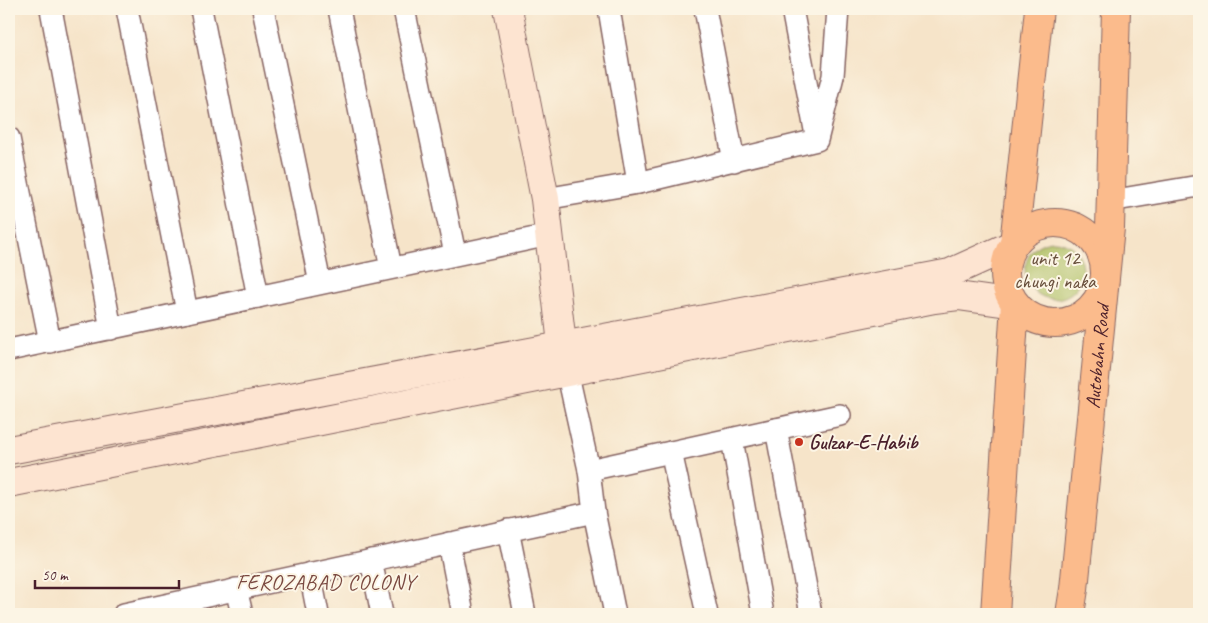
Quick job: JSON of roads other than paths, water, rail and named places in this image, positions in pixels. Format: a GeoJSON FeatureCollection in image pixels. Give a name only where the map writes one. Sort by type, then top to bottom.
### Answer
{"type":"FeatureCollection","features":[{"type":"Feature","properties":{"kind":"highway"},"geometry":{"type":"LineString","coordinates":[[995,614],[1014,304],[1006,283],[1005,270],[1014,244],[1039,9]]}},
{"type":"Feature","properties":{"kind":"highway","name":"Autobahn Road"},"geometry":{"type":"LineString","coordinates":[[1070,614],[1105,278],[1110,201],[1116,9]]}},
{"type":"Feature","properties":{"kind":"highway"},"geometry":{"type":"LineString","coordinates":[[1014,244],[1025,233],[1039,225],[1056,223],[1072,226],[1086,234],[1097,246],[1104,262],[1105,278],[1101,294],[1092,307],[1079,317],[1064,322],[1048,322],[1033,317],[1014,304]]}},
{"type":"Feature","properties":{"kind":"main road"},"geometry":{"type":"LineString","coordinates":[[508,9],[545,199],[562,344]]}},
{"type":"Feature","properties":{"kind":"main road"},"geometry":{"type":"LineString","coordinates":[[9,450],[950,272],[1014,244]]}},
{"type":"Feature","properties":{"kind":"main road"},"geometry":{"type":"LineString","coordinates":[[9,483],[946,297],[958,296],[1014,304]]}},
{"type":"Feature","properties":{"kind":"street"},"geometry":{"type":"LineString","coordinates":[[51,9],[111,328]]}},
{"type":"Feature","properties":{"kind":"street"},"geometry":{"type":"LineString","coordinates":[[128,9],[187,312]]}},
{"type":"Feature","properties":{"kind":"street"},"geometry":{"type":"LineString","coordinates":[[201,9],[258,297]]}},
{"type":"Feature","properties":{"kind":"street"},"geometry":{"type":"LineString","coordinates":[[263,9],[320,283]]}},
{"type":"Feature","properties":{"kind":"street"},"geometry":{"type":"LineString","coordinates":[[339,9],[391,268]]}},
{"type":"Feature","properties":{"kind":"street"},"geometry":{"type":"LineString","coordinates":[[404,9],[455,254]]}},
{"type":"Feature","properties":{"kind":"street"},"geometry":{"type":"LineString","coordinates":[[609,9],[638,183]]}},
{"type":"Feature","properties":{"kind":"street"},"geometry":{"type":"LineString","coordinates":[[705,9],[734,160]]}},
{"type":"Feature","properties":{"kind":"street"},"geometry":{"type":"LineString","coordinates":[[792,9],[817,140]]}},
{"type":"Feature","properties":{"kind":"street"},"geometry":{"type":"LineString","coordinates":[[817,140],[833,76],[838,9]]}},
{"type":"Feature","properties":{"kind":"street"},"geometry":{"type":"LineString","coordinates":[[9,138],[50,342]]}},
{"type":"Feature","properties":{"kind":"street"},"geometry":{"type":"LineString","coordinates":[[545,199],[638,183],[817,140]]}},
{"type":"Feature","properties":{"kind":"street"},"geometry":{"type":"LineString","coordinates":[[1110,201],[1199,186]]}},
{"type":"Feature","properties":{"kind":"street"},"geometry":{"type":"LineString","coordinates":[[9,350],[455,254],[549,236]]}},
{"type":"Feature","properties":{"kind":"street"},"geometry":{"type":"LineString","coordinates":[[562,344],[589,470],[594,512],[615,614]]}},
{"type":"Feature","properties":{"kind":"street"},"geometry":{"type":"LineString","coordinates":[[589,470],[840,415]]}},
{"type":"Feature","properties":{"kind":"street"},"geometry":{"type":"LineString","coordinates":[[776,429],[811,614]]}},
{"type":"Feature","properties":{"kind":"street"},"geometry":{"type":"LineString","coordinates":[[732,439],[763,614]]}},
{"type":"Feature","properties":{"kind":"street"},"geometry":{"type":"LineString","coordinates":[[671,452],[707,614]]}},
{"type":"Feature","properties":{"kind":"street"},"geometry":{"type":"LineString","coordinates":[[124,614],[171,609],[236,590],[594,512]]}},
{"type":"Feature","properties":{"kind":"street"},"geometry":{"type":"LineString","coordinates":[[508,530],[525,614]]}},
{"type":"Feature","properties":{"kind":"street"},"geometry":{"type":"LineString","coordinates":[[450,543],[463,614]]}},
{"type":"Feature","properties":{"kind":"street"},"geometry":{"type":"LineString","coordinates":[[371,560],[382,614]]}},
{"type":"Feature","properties":{"kind":"street"},"geometry":{"type":"LineString","coordinates":[[310,574],[318,614]]}},
{"type":"Feature","properties":{"kind":"street"},"geometry":{"type":"LineString","coordinates":[[236,590],[242,614]]}},
{"type":"Feature","properties":{"kind":"place","name":"Gulzar-E-Habib"},"geometry":{"type":"Point","coordinates":[799,442]}},
{"type":"Feature","properties":{"kind":"district","name":"FEROZABAD COLONY"},"geometry":{"type":"Point","coordinates":[326,582]}},
{"type":"Feature","properties":{"kind":"park label","name":"unit 12 chungi naka"},"geometry":{"type":"Point","coordinates":[1055,270]}}]}
